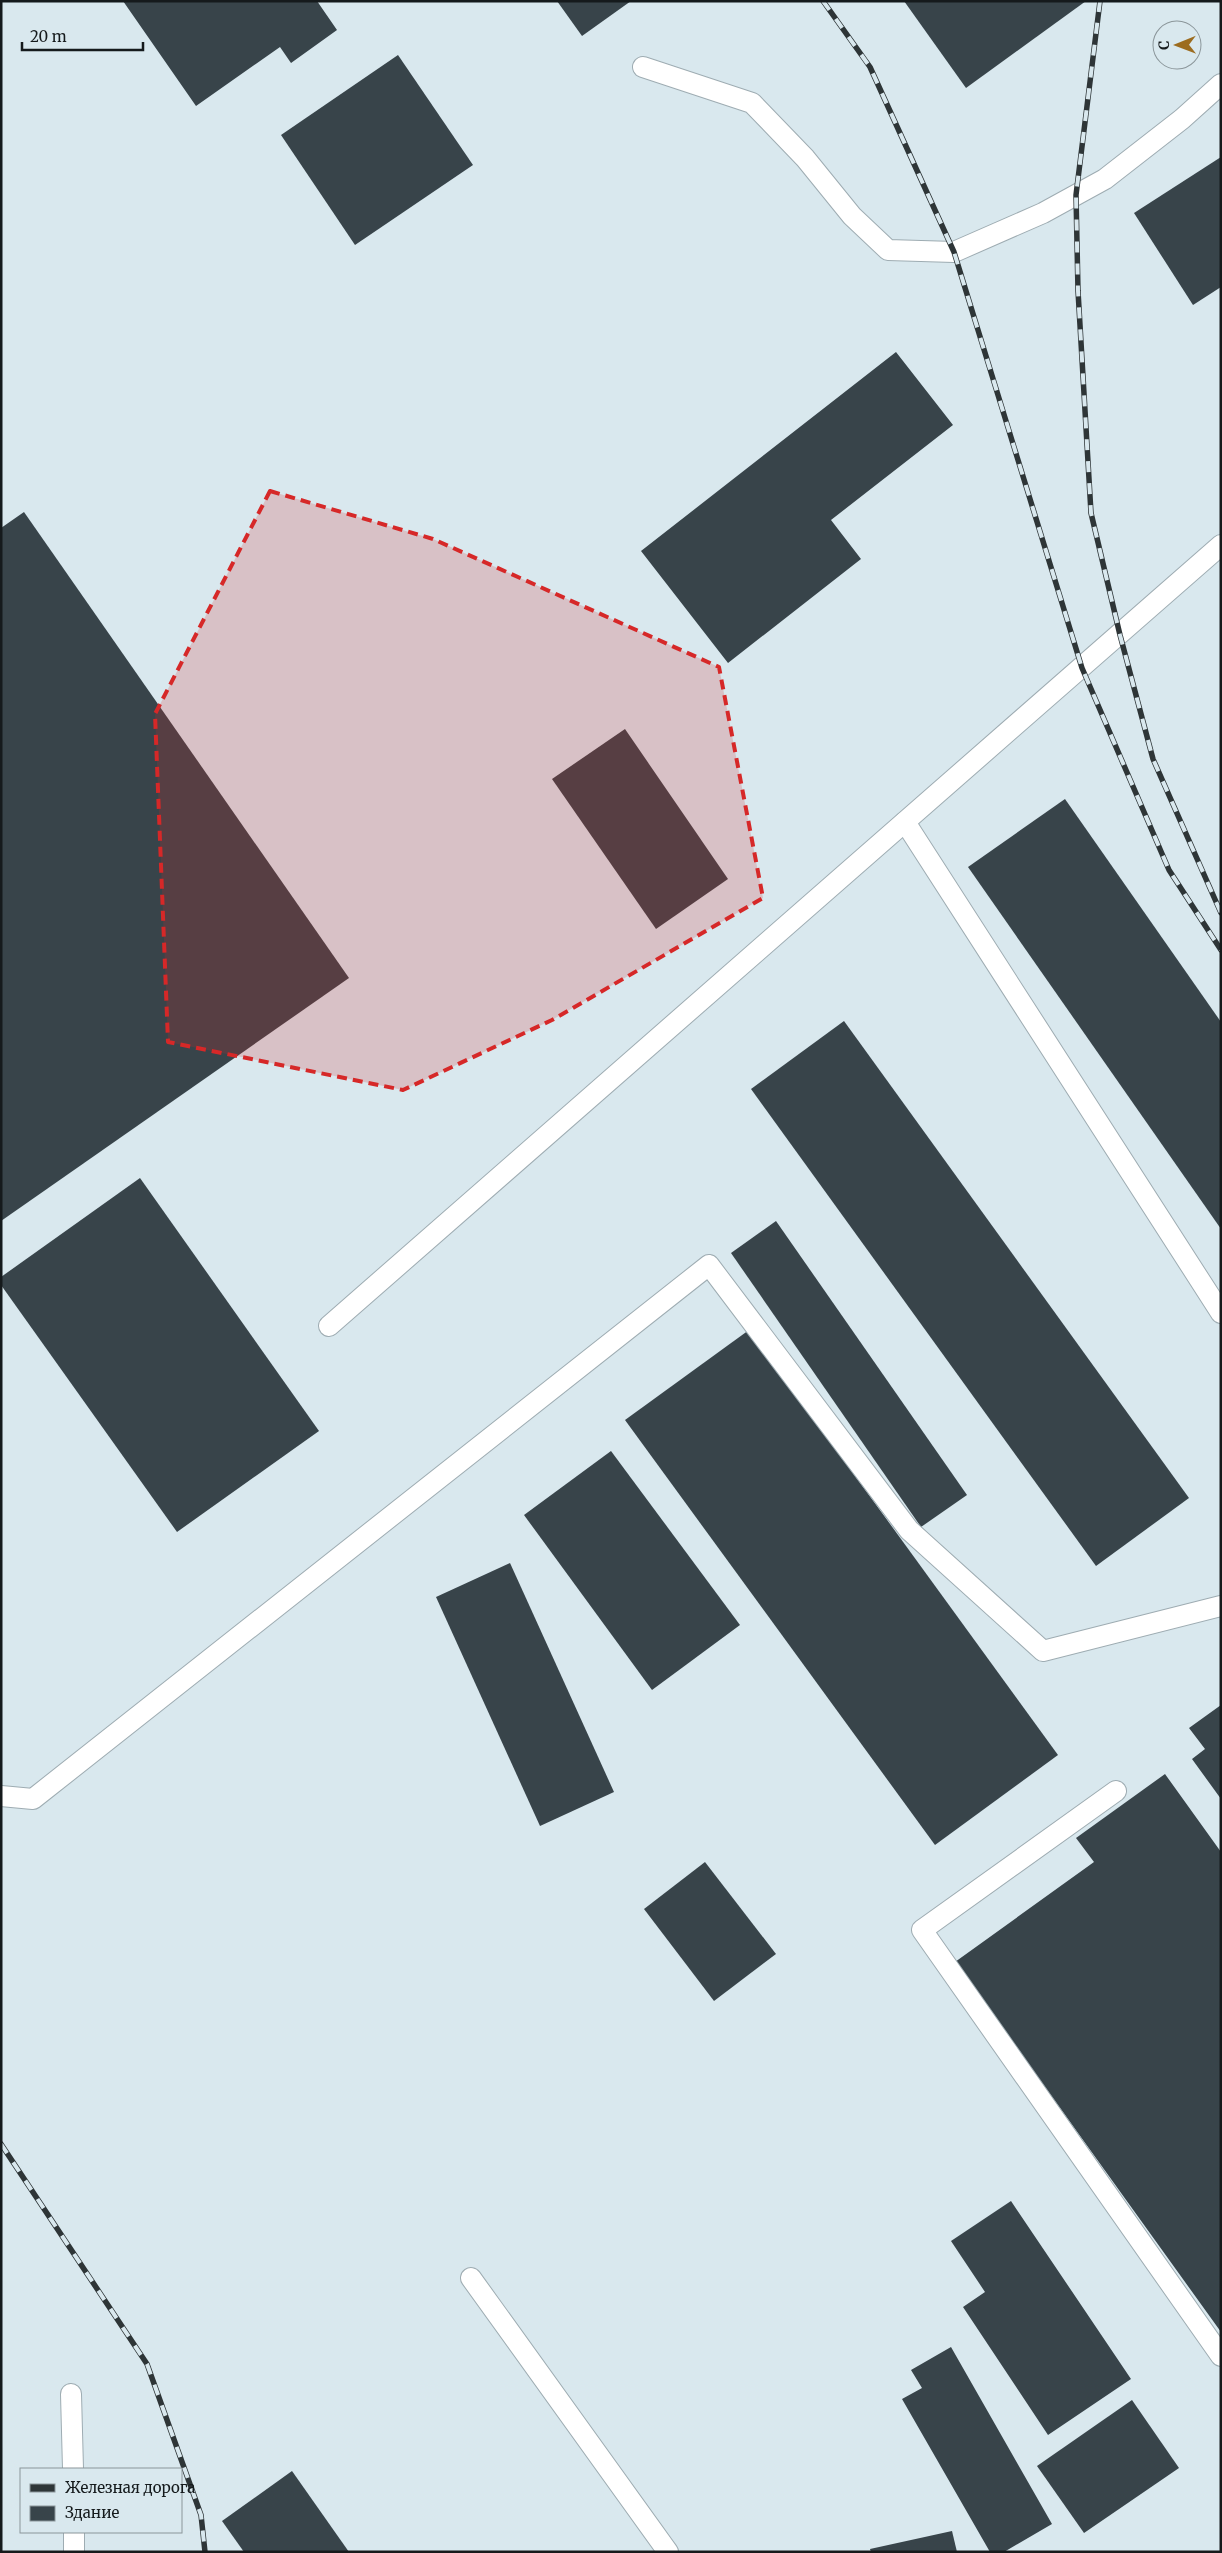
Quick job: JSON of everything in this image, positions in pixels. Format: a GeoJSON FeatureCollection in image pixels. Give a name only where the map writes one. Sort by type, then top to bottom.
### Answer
{"type":"FeatureCollection","features":[{"type":"Feature","properties":{"kind":"lane"},"geometry":{"type":"LineString","coordinates":[[642,67],[752,103],[805,158],[852,216],[888,250],[923,252],[954,252],[1043,214],[1105,179],[1182,119],[1221,84]]}},
{"type":"Feature","properties":{"kind":"lane"},"geometry":{"type":"LineString","coordinates":[[329,1326],[1221,546]]}},
{"type":"Feature","properties":{"kind":"lane"},"geometry":{"type":"LineString","coordinates":[[905,822],[1221,1313]]}},
{"type":"Feature","properties":{"kind":"lane"},"geometry":{"type":"LineString","coordinates":[[1,1796],[34,1799],[709,1265],[909,1530],[1043,1651],[1221,1606]]}},
{"type":"Feature","properties":{"kind":"lane"},"geometry":{"type":"LineString","coordinates":[[1116,1791],[922,1930],[1221,2356]]}},
{"type":"Feature","properties":{"kind":"lane"},"geometry":{"type":"LineString","coordinates":[[471,2278],[668,2552]]}},
{"type":"Feature","properties":{"kind":"lane"},"geometry":{"type":"LineString","coordinates":[[71,2394],[73,2468]]}},
{"type":"Feature","properties":{"kind":"lane"},"geometry":{"type":"LineString","coordinates":[[74,2533],[74,2552]]}},
{"type":"Feature","properties":{"kind":"highlighted area"},"geometry":{"type":"Polygon","coordinates":[[[270,491],[433,539],[719,667],[763,898],[552,1020],[403,1090],[168,1042],[155,714],[270,491]]]}},
{"type":"Feature","properties":{"kind":"building"},"geometry":{"type":"Polygon","coordinates":[[[123,1],[317,1],[337,30],[291,63],[280,47],[196,106],[123,1]]]}},
{"type":"Feature","properties":{"kind":"building"},"geometry":{"type":"Polygon","coordinates":[[[557,1],[631,1],[582,36],[557,1]]]}},
{"type":"Feature","properties":{"kind":"building"},"geometry":{"type":"Polygon","coordinates":[[[904,1],[1086,1],[966,88],[904,1]]]}},
{"type":"Feature","properties":{"kind":"building"},"geometry":{"type":"Polygon","coordinates":[[[398,55],[473,165],[355,245],[281,135],[398,55]]]}},
{"type":"Feature","properties":{"kind":"building"},"geometry":{"type":"Polygon","coordinates":[[[1221,157],[1221,287],[1193,305],[1134,213],[1221,157]]]}},
{"type":"Feature","properties":{"kind":"building"},"geometry":{"type":"Polygon","coordinates":[[[896,352],[953,425],[831,520],[861,559],[728,663],[641,551],[896,352]]]}},
{"type":"Feature","properties":{"kind":"building"},"geometry":{"type":"Polygon","coordinates":[[[24,512],[349,978],[1,1221],[1,528],[24,512]]]}},
{"type":"Feature","properties":{"kind":"building"},"geometry":{"type":"Polygon","coordinates":[[[625,729],[728,879],[656,929],[552,779],[625,729]]]}},
{"type":"Feature","properties":{"kind":"building"},"geometry":{"type":"Polygon","coordinates":[[[1065,799],[1221,1022],[1221,1229],[968,867],[1065,799]]]}},
{"type":"Feature","properties":{"kind":"building"},"geometry":{"type":"Polygon","coordinates":[[[844,1021],[1189,1498],[1096,1566],[751,1089],[844,1021]]]}},
{"type":"Feature","properties":{"kind":"building"},"geometry":{"type":"Polygon","coordinates":[[[140,1178],[319,1431],[177,1532],[1,1285],[1,1277],[140,1178]]]}},
{"type":"Feature","properties":{"kind":"building"},"geometry":{"type":"Polygon","coordinates":[[[776,1221],[967,1495],[921,1527],[731,1253],[776,1221]]]}},
{"type":"Feature","properties":{"kind":"building"},"geometry":{"type":"Polygon","coordinates":[[[749,1330],[1058,1755],[935,1845],[625,1420],[749,1330]]]}},
{"type":"Feature","properties":{"kind":"building"},"geometry":{"type":"Polygon","coordinates":[[[611,1451],[740,1625],[652,1690],[524,1515],[611,1451]]]}},
{"type":"Feature","properties":{"kind":"building"},"geometry":{"type":"Polygon","coordinates":[[[510,1563],[614,1792],[540,1826],[436,1597],[510,1563]]]}},
{"type":"Feature","properties":{"kind":"building"},"geometry":{"type":"Polygon","coordinates":[[[1221,1705],[1221,1799],[1192,1759],[1205,1749],[1189,1728],[1221,1705]]]}},
{"type":"Feature","properties":{"kind":"building"},"geometry":{"type":"Polygon","coordinates":[[[1165,1774],[1221,1852],[1221,2332],[955,1962],[1094,1862],[1076,1838],[1165,1774]]]}},
{"type":"Feature","properties":{"kind":"building"},"geometry":{"type":"Polygon","coordinates":[[[705,1862],[776,1954],[714,2001],[644,1909],[705,1862]]]}},
{"type":"Feature","properties":{"kind":"building"},"geometry":{"type":"Polygon","coordinates":[[[1011,2201],[1131,2379],[1048,2435],[963,2307],[985,2292],[951,2241],[1011,2201]]]}},
{"type":"Feature","properties":{"kind":"building"},"geometry":{"type":"Polygon","coordinates":[[[951,2347],[1052,2524],[1004,2552],[990,2552],[902,2399],[922,2388],[911,2370],[951,2347]]]}},
{"type":"Feature","properties":{"kind":"building"},"geometry":{"type":"Polygon","coordinates":[[[1132,2400],[1179,2468],[1084,2533],[1037,2466],[1132,2400]]]}},
{"type":"Feature","properties":{"kind":"building"},"geometry":{"type":"Polygon","coordinates":[[[292,2471],[349,2552],[244,2552],[222,2521],[292,2471]]]}},
{"type":"Feature","properties":{"kind":"building"},"geometry":{"type":"Polygon","coordinates":[[[952,2531],[957,2552],[871,2552],[870,2549],[952,2531]]]}},
{"type":"Feature","properties":{"kind":"railway"},"geometry":{"type":"LineString","coordinates":[[823,1],[870,67],[954,252],[1082,668],[1169,870],[1221,950]]}},
{"type":"Feature","properties":{"kind":"railway"},"geometry":{"type":"LineString","coordinates":[[1100,1],[1076,195],[1078,291],[1091,513],[1120,635],[1153,759],[1221,913]]}},
{"type":"Feature","properties":{"kind":"railway"},"geometry":{"type":"LineString","coordinates":[[1,2144],[147,2364],[201,2515],[205,2552]]}}]}
